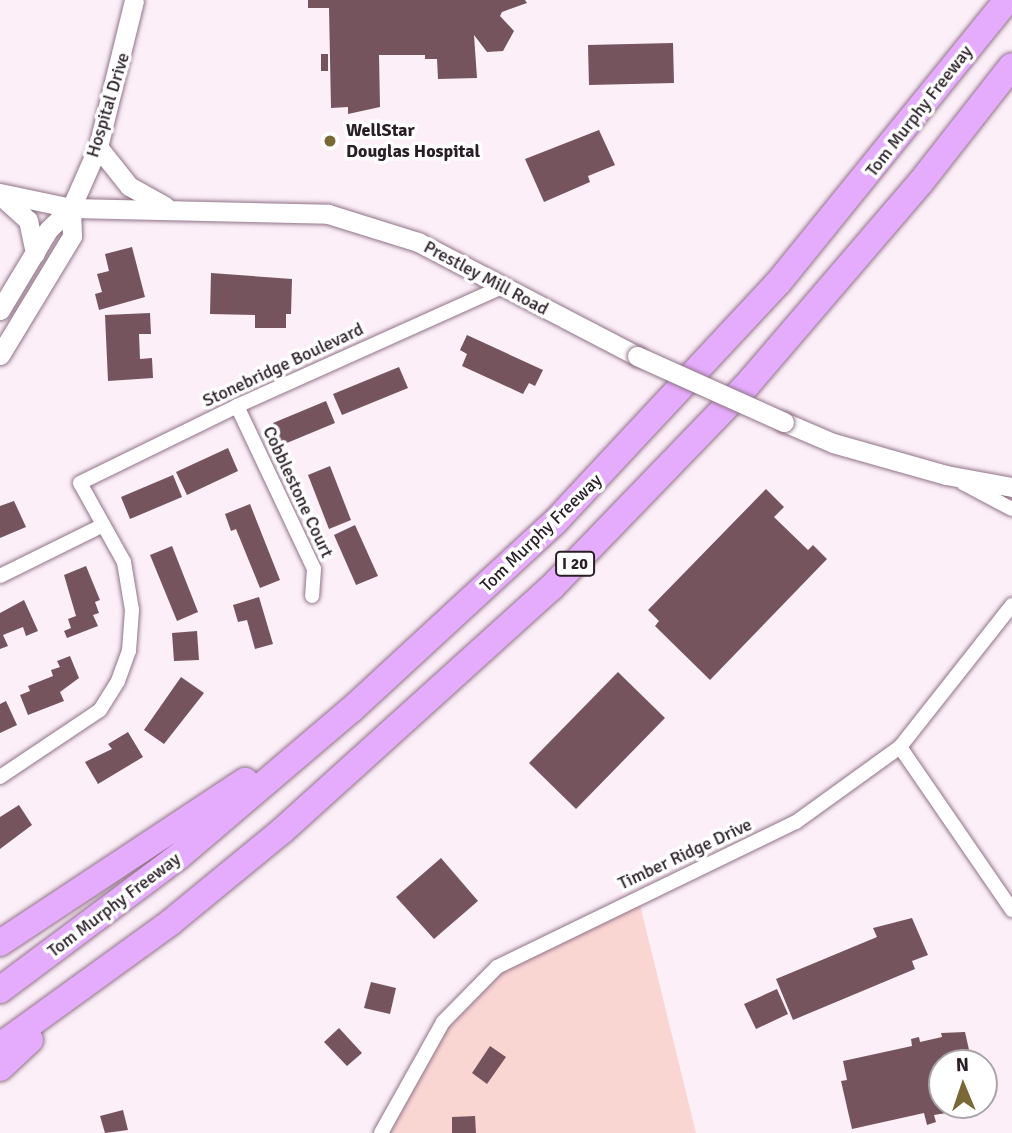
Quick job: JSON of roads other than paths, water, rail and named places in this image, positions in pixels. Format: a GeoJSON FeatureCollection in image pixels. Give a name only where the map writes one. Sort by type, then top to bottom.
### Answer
{"type":"FeatureCollection","features":[{"type":"Feature","properties":{"kind":"highway","name":"Tom Murphy Freeway"},"geometry":{"type":"LineString","coordinates":[[0,990],[178,857],[351,710],[554,523],[698,374],[855,192],[1007,0]]}},
{"type":"Feature","properties":{"kind":"highway","name":"I 20"},"geometry":{"type":"LineString","coordinates":[[0,1046],[72,996],[283,830],[551,588],[747,385],[921,182],[1012,66]]}},
{"type":"Feature","properties":{"kind":"highway"},"geometry":{"type":"LineString","coordinates":[[0,943],[351,710]]}},
{"type":"Feature","properties":{"kind":"highway"},"geometry":{"type":"LineString","coordinates":[[0,1068],[72,996]]}},
{"type":"Feature","properties":{"kind":"street","name":"Hospital Drive"},"geometry":{"type":"LineString","coordinates":[[0,310],[47,230],[71,208],[98,147],[134,0]]}},
{"type":"Feature","properties":{"kind":"street"},"geometry":{"type":"LineString","coordinates":[[98,147],[129,186],[173,210]]}},
{"type":"Feature","properties":{"kind":"street"},"geometry":{"type":"LineString","coordinates":[[0,194],[28,220],[35,253]]}},
{"type":"Feature","properties":{"kind":"street","name":"Prestley Mill Road"},"geometry":{"type":"LineString","coordinates":[[0,194],[71,208],[328,214],[418,242],[637,356],[834,443],[946,475],[1012,487]]}},
{"type":"Feature","properties":{"kind":"street","name":"Hospital Drive"},"geometry":{"type":"LineString","coordinates":[[0,355],[72,236],[71,208]]}},
{"type":"Feature","properties":{"kind":"street","name":"Stonebridge Boulevard"},"geometry":{"type":"LineString","coordinates":[[103,525],[80,483],[237,406],[503,286]]}},
{"type":"Feature","properties":{"kind":"street","name":"Cobblestone Court"},"geometry":{"type":"LineString","coordinates":[[237,406],[314,569],[312,596]]}},
{"type":"Feature","properties":{"kind":"street","name":"Prestley Mill Road"},"geometry":{"type":"LineString","coordinates":[[946,475],[1012,509]]}},
{"type":"Feature","properties":{"kind":"street"},"geometry":{"type":"LineString","coordinates":[[0,576],[103,525],[124,562],[132,610],[129,651],[118,681],[100,710],[0,776]]}},
{"type":"Feature","properties":{"kind":"street","name":"Timber Ridge Drive"},"geometry":{"type":"LineString","coordinates":[[381,1133],[443,1022],[497,967],[796,822],[900,747],[1012,605]]}},
{"type":"Feature","properties":{"kind":"street"},"geometry":{"type":"LineString","coordinates":[[900,747],[1012,910]]}},
{"type":"Feature","properties":{"kind":"place","name":"WellStar Douglas Hospital"},"geometry":{"type":"Point","coordinates":[330,141]}}]}
